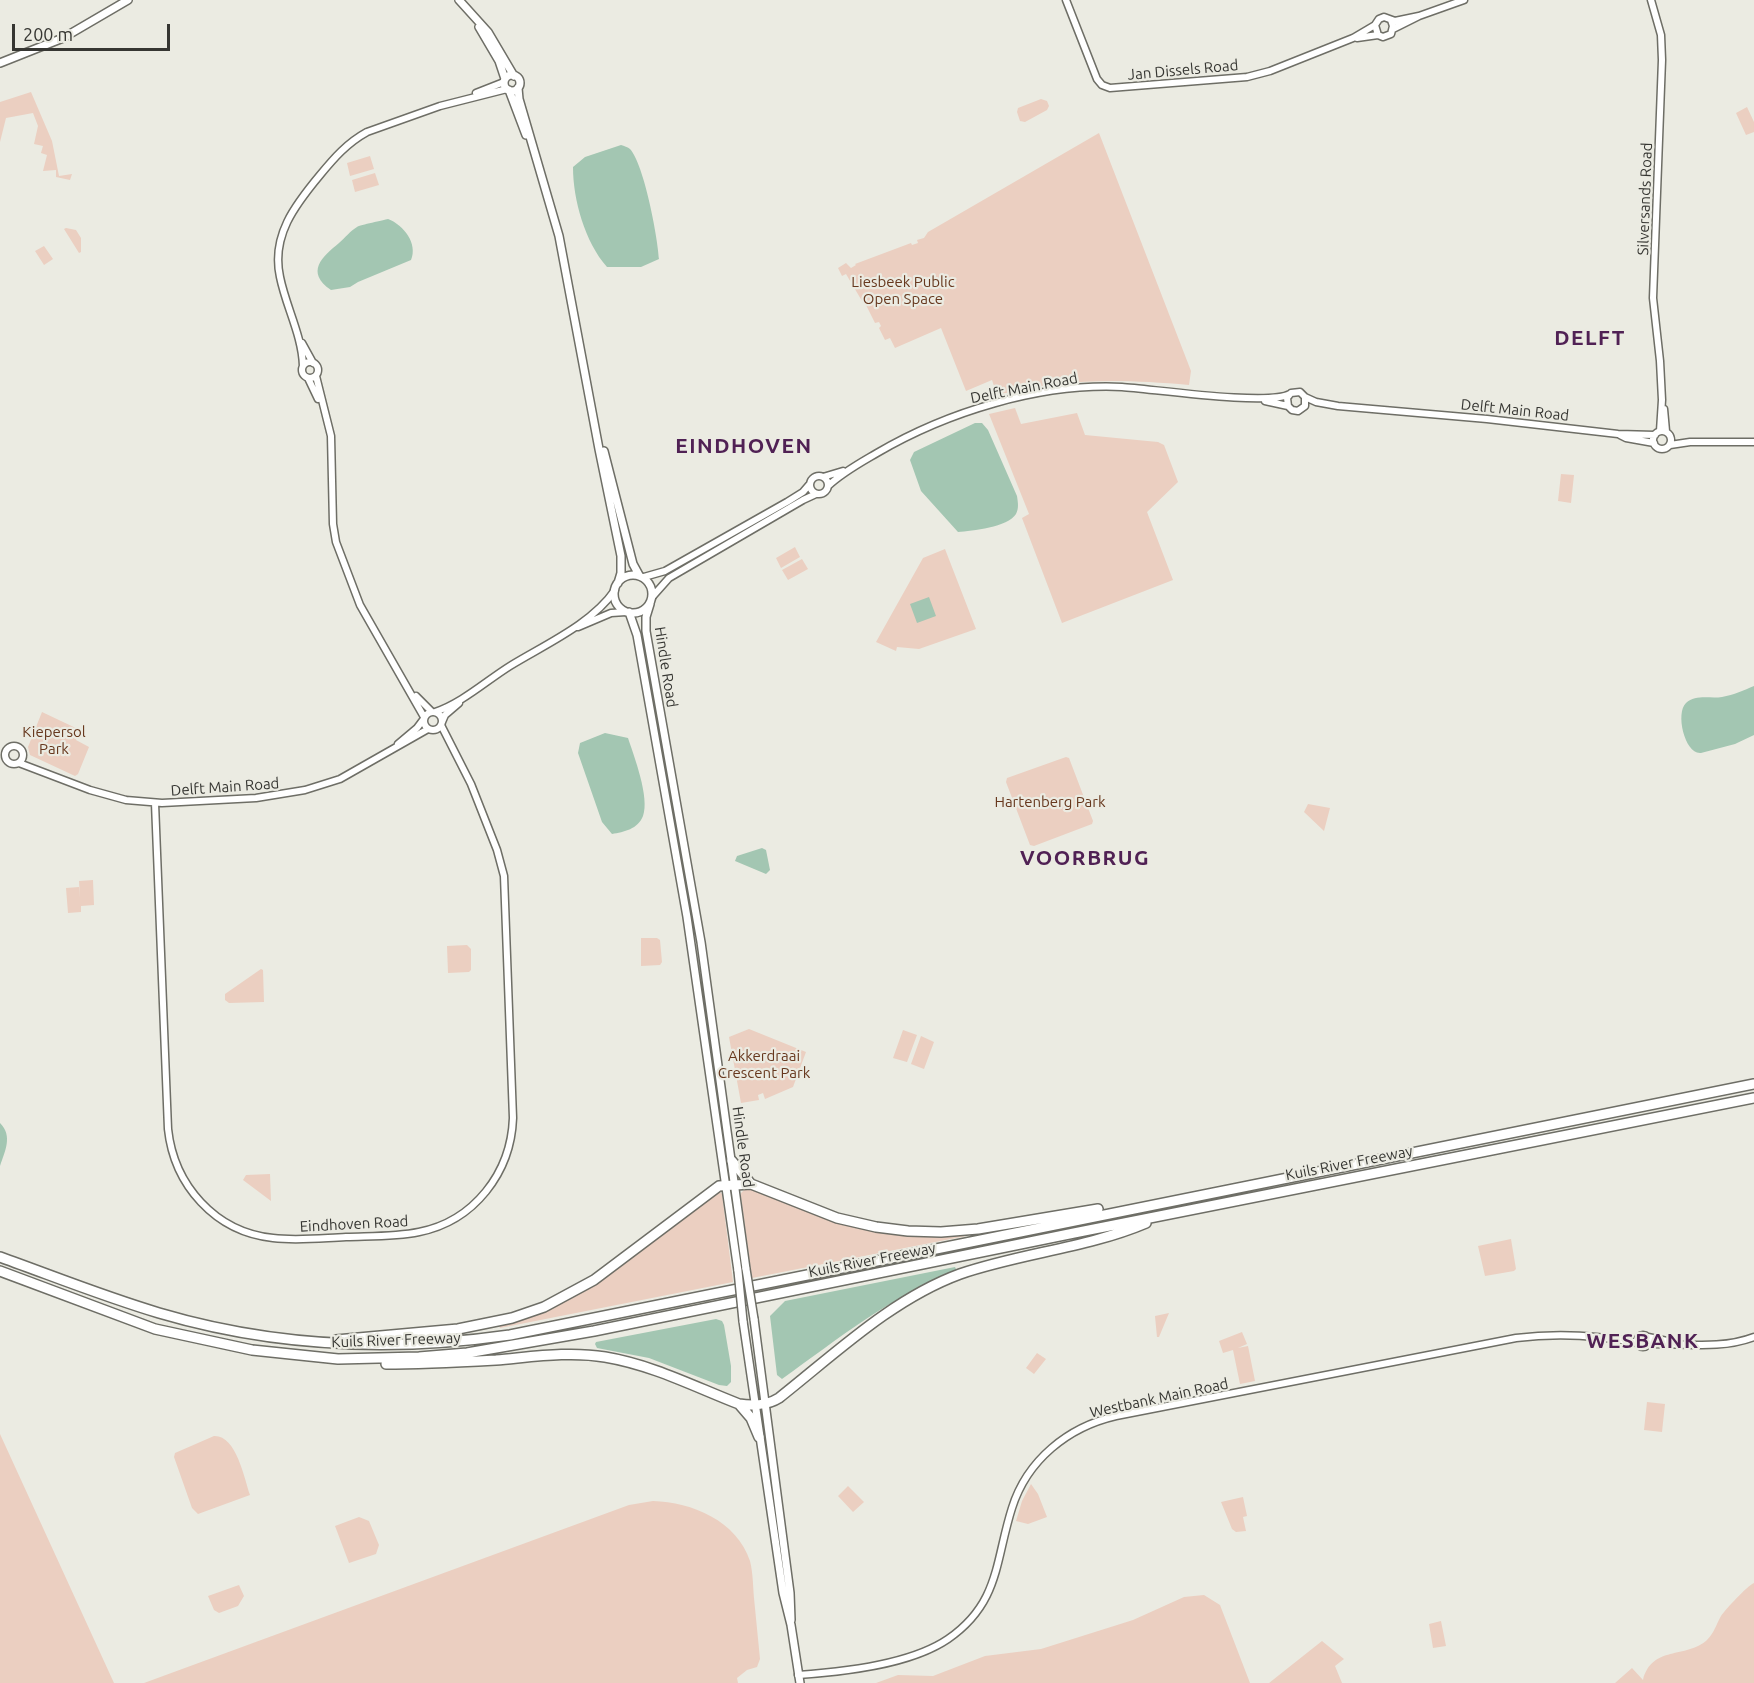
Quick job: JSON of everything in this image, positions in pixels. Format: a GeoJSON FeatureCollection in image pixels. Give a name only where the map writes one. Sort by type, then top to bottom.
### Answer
{"type":"FeatureCollection","features":[{"type":"Feature","properties":{"kind":"highway","name":"Kuils River Freeway"},"geometry":{"type":"LineString","coordinates":[[0,1257],[159,1313],[228,1329],[325,1343],[390,1346],[435,1344],[510,1335],[1754,1084]]}},
{"type":"Feature","properties":{"kind":"highway","name":"Kuils River Freeway"},"geometry":{"type":"LineString","coordinates":[[0,1271],[155,1329],[252,1350],[307,1357],[355,1359],[429,1356],[504,1348],[1754,1098]]}},
{"type":"Feature","properties":{"kind":"highway"},"geometry":{"type":"LineString","coordinates":[[732,1161],[751,1184]]}},
{"type":"Feature","properties":{"kind":"highway"},"geometry":{"type":"LineString","coordinates":[[325,1343],[341,1339],[458,1329],[512,1318],[544,1307],[594,1280],[713,1189],[730,1184],[751,1184],[837,1218],[876,1227],[908,1231],[941,1232],[978,1229],[1117,1206],[1150,1205]]}},
{"type":"Feature","properties":{"kind":"highway"},"geometry":{"type":"LineString","coordinates":[[355,1359],[375,1365],[553,1355],[592,1356],[626,1361],[656,1369],[739,1404],[760,1404],[779,1398],[885,1315],[931,1287],[976,1269],[1135,1228],[1165,1215]]}},
{"type":"Feature","properties":{"kind":"highway"},"geometry":{"type":"LineString","coordinates":[[739,1404],[752,1418],[759,1437]]}},
{"type":"Feature","properties":{"kind":"main road"},"geometry":{"type":"LineString","coordinates":[[0,63],[63,38],[128,0]]}},
{"type":"Feature","properties":{"kind":"main road"},"geometry":{"type":"LineString","coordinates":[[460,0],[488,32],[514,76],[519,80],[518,88],[540,174],[559,236],[621,556],[621,573],[616,586],[615,601],[627,612],[642,611],[650,604],[653,596],[651,585],[633,564],[596,426]]}},
{"type":"Feature","properties":{"kind":"main road"},"geometry":{"type":"LineString","coordinates":[[460,0],[499,61],[540,174]]}},
{"type":"Feature","properties":{"kind":"main road"},"geometry":{"type":"LineString","coordinates":[[507,85],[514,76]]}},
{"type":"Feature","properties":{"kind":"main road"},"geometry":{"type":"LineString","coordinates":[[507,85],[518,88]]}},
{"type":"Feature","properties":{"kind":"main road"},"geometry":{"type":"LineString","coordinates":[[616,586],[627,576],[641,576]]}},
{"type":"Feature","properties":{"kind":"main road","name":"Hindle Road"},"geometry":{"type":"LineString","coordinates":[[650,604],[645,631],[701,942],[732,1161],[730,1184],[743,1321],[760,1404],[790,1593],[791,1625]]}},
{"type":"Feature","properties":{"kind":"main road","name":"Hindle Road"},"geometry":{"type":"LineString","coordinates":[[627,612],[637,635],[746,1269],[754,1319],[760,1404],[759,1437],[783,1593],[791,1625],[800,1683]]}},
{"type":"Feature","properties":{"kind":"street","name":"Jan Dissels Road"},"geometry":{"type":"LineString","coordinates":[[1066,0],[1097,79],[1102,86],[1107,88],[1246,77],[1270,71],[1353,38],[1375,25]]}},
{"type":"Feature","properties":{"kind":"street"},"geometry":{"type":"LineString","coordinates":[[1419,16],[1390,20],[1382,18],[1377,20],[1375,25],[1378,34],[1386,36],[1393,29],[1419,16],[1464,0]]}},
{"type":"Feature","properties":{"kind":"street","name":"Silversands Road"},"geometry":{"type":"LineString","coordinates":[[1651,0],[1659,27],[1662,60],[1653,298],[1660,361],[1663,433]]}},
{"type":"Feature","properties":{"kind":"street"},"geometry":{"type":"LineString","coordinates":[[1390,20],[1393,29]]}},
{"type":"Feature","properties":{"kind":"street","name":"Jan Dissels Road"},"geometry":{"type":"LineString","coordinates":[[1353,38],[1378,34]]}},
{"type":"Feature","properties":{"kind":"street"},"geometry":{"type":"LineString","coordinates":[[324,410],[308,378],[303,374],[298,338],[282,288],[278,253],[284,226],[299,200],[340,152],[356,138],[374,129],[507,85]]}},
{"type":"Feature","properties":{"kind":"street"},"geometry":{"type":"LineString","coordinates":[[298,338],[318,369],[316,376],[332,436],[333,524],[336,542],[360,605],[397,672],[411,692],[430,730],[437,729],[442,724],[445,715],[468,694]]}},
{"type":"Feature","properties":{"kind":"street"},"geometry":{"type":"LineString","coordinates":[[303,366],[309,362],[313,363]]}},
{"type":"Feature","properties":{"kind":"street"},"geometry":{"type":"LineString","coordinates":[[308,378],[316,376]]}},
{"type":"Feature","properties":{"kind":"street","name":"Delft Main Road"},"geometry":{"type":"LineString","coordinates":[[828,486],[848,469],[903,438],[947,418],[1009,400],[1075,389],[1120,387],[1252,398],[1281,398],[1290,394]]}},
{"type":"Feature","properties":{"kind":"street"},"geometry":{"type":"LineString","coordinates":[[1300,392],[1305,397],[1304,408],[1295,411],[1288,406],[1287,398],[1290,394],[1300,392]]}},
{"type":"Feature","properties":{"kind":"street","name":"Delft Main Road"},"geometry":{"type":"LineString","coordinates":[[1305,397],[1316,402],[1338,406],[1487,419],[1618,434],[1663,433],[1699,442]]}},
{"type":"Feature","properties":{"kind":"street","name":"Delft Main Road"},"geometry":{"type":"LineString","coordinates":[[1252,398],[1288,406]]}},
{"type":"Feature","properties":{"kind":"street","name":"Delft Main Road"},"geometry":{"type":"LineString","coordinates":[[1304,408],[1338,406]]}},
{"type":"Feature","properties":{"kind":"street"},"geometry":{"type":"LineString","coordinates":[[1654,443],[1663,433],[1670,445]]}},
{"type":"Feature","properties":{"kind":"street","name":"Delft Main Road"},"geometry":{"type":"LineString","coordinates":[[1618,434],[1626,438],[1654,443],[1661,449],[1670,445],[1699,442],[1754,442]]}},
{"type":"Feature","properties":{"kind":"street","name":"Delft Main Road"},"geometry":{"type":"LineString","coordinates":[[823,477],[848,469]]}},
{"type":"Feature","properties":{"kind":"street"},"geometry":{"type":"LineString","coordinates":[[641,576],[665,571],[786,502],[803,492],[813,477],[823,477],[827,481],[828,486],[824,493],[803,500],[669,578],[653,596]]}},
{"type":"Feature","properties":{"kind":"street"},"geometry":{"type":"LineString","coordinates":[[809,485],[816,494]]}},
{"type":"Feature","properties":{"kind":"street"},"geometry":{"type":"LineString","coordinates":[[424,719],[572,629],[605,603],[616,586]]}},
{"type":"Feature","properties":{"kind":"street"},"geometry":{"type":"LineString","coordinates":[[572,629],[611,613],[627,612]]}},
{"type":"Feature","properties":{"kind":"street"},"geometry":{"type":"LineString","coordinates":[[411,692],[440,716],[442,724]]}},
{"type":"Feature","properties":{"kind":"street","name":"Delft Main Road"},"geometry":{"type":"LineString","coordinates":[[396,747],[417,729],[424,719]]}},
{"type":"Feature","properties":{"kind":"street","name":"Eindhoven Road"},"geometry":{"type":"LineString","coordinates":[[155,803],[168,1129],[172,1153],[183,1179],[194,1195],[213,1214],[237,1228],[259,1236],[294,1239],[417,1233],[450,1221],[482,1197],[503,1165],[513,1125],[504,876],[497,850],[471,784],[442,724]]}},
{"type":"Feature","properties":{"kind":"street","name":"Delft Main Road"},"geometry":{"type":"LineString","coordinates":[[19,763],[126,800],[155,803],[246,798],[305,790],[324,785],[356,772],[396,747],[430,730]]}},
{"type":"Feature","properties":{"kind":"street","name":"Eindhoven Road"},"geometry":{"type":"LineString","coordinates":[[430,730],[451,746]]}},
{"type":"Feature","properties":{"kind":"street"},"geometry":{"type":"LineString","coordinates":[[0,747],[10,747],[18,747],[23,753],[23,758],[19,763],[11,763],[3,755],[10,747]]}},
{"type":"Feature","properties":{"kind":"street","name":"Delft Main Road"},"geometry":{"type":"LineString","coordinates":[[23,753],[49,773]]}},
{"type":"Feature","properties":{"kind":"street","name":"Westbank Main Road"},"geometry":{"type":"LineString","coordinates":[[798,1674],[898,1661],[927,1651],[957,1631],[982,1602],[994,1580],[1011,1510],[1025,1480],[1050,1449],[1072,1432],[1089,1424],[1116,1416],[1516,1338],[1561,1335],[1638,1340]]}},
{"type":"Feature","properties":{"kind":"street"},"geometry":{"type":"LineString","coordinates":[[1638,1340],[1642,1335],[1648,1341],[1704,1346],[1744,1341],[1754,1337],[1688,1342],[1657,1340],[1648,1341],[1642,1347],[1638,1340]]}},
{"type":"Feature","properties":{"kind":"green space"},"geometry":{"type":"Polygon","coordinates":[[[31,92],[52,141],[59,176],[72,174],[70,180],[56,177],[56,170],[43,171],[47,155],[41,153],[43,146],[34,144],[38,126],[33,113],[6,118],[0,142],[0,102],[31,92]]]}},
{"type":"Feature","properties":{"kind":"green space"},"geometry":{"type":"Polygon","coordinates":[[[1041,99],[1047,101],[1049,106],[1047,110],[1025,122],[1020,121],[1018,108],[1041,99]]]}},
{"type":"Feature","properties":{"kind":"green space"},"geometry":{"type":"Polygon","coordinates":[[[1747,107],[1754,122],[1754,132],[1746,135],[1736,113],[1747,107]]]}},
{"type":"Feature","properties":{"kind":"green space","name":"Liesbeek Public Open Space"},"geometry":{"type":"Polygon","coordinates":[[[1099,133],[1191,371],[1189,385],[1093,381],[1047,385],[997,395],[992,380],[966,391],[941,328],[895,348],[890,338],[885,340],[879,328],[881,326],[879,322],[875,323],[846,274],[842,276],[838,268],[846,263],[851,268],[855,264],[911,243],[912,245],[918,243],[917,240],[924,238],[928,232],[1099,133]]]}},
{"type":"Feature","properties":{"kind":"green space"},"geometry":{"type":"Polygon","coordinates":[[[370,156],[374,169],[350,176],[347,163],[370,156]]]}},
{"type":"Feature","properties":{"kind":"green space"},"geometry":{"type":"Polygon","coordinates":[[[375,173],[379,185],[355,192],[352,180],[375,173]]]}},
{"type":"Feature","properties":{"kind":"green space"},"geometry":{"type":"Polygon","coordinates":[[[64,229],[76,230],[81,238],[81,252],[79,253],[64,229]]]}},
{"type":"Feature","properties":{"kind":"green space"},"geometry":{"type":"Polygon","coordinates":[[[44,246],[53,259],[44,265],[35,251],[44,246]]]}},
{"type":"Feature","properties":{"kind":"green space"},"geometry":{"type":"Polygon","coordinates":[[[1015,408],[1021,424],[1077,413],[1085,435],[1158,442],[1164,445],[1178,482],[1147,512],[1173,580],[1062,623],[1022,518],[1029,514],[989,414],[1015,408]]]}},
{"type":"Feature","properties":{"kind":"green space"},"geometry":{"type":"Polygon","coordinates":[[[1561,474],[1574,475],[1571,503],[1558,501],[1561,474]]]}},
{"type":"Feature","properties":{"kind":"green space"},"geometry":{"type":"Polygon","coordinates":[[[795,547],[800,557],[781,568],[776,558],[795,547]]]}},
{"type":"Feature","properties":{"kind":"green space"},"geometry":{"type":"Polygon","coordinates":[[[945,549],[976,629],[919,649],[897,647],[896,651],[876,642],[923,558],[945,549]]]}},
{"type":"Feature","properties":{"kind":"green space"},"geometry":{"type":"Polygon","coordinates":[[[802,559],[808,569],[788,580],[782,570],[802,559]]]}},
{"type":"Feature","properties":{"kind":"green space","name":"Kiepersol Park"},"geometry":{"type":"Polygon","coordinates":[[[42,712],[80,730],[76,740],[89,747],[78,774],[75,776],[30,755],[28,747],[42,712]]]}},
{"type":"Feature","properties":{"kind":"green space","name":"Hartenberg Park"},"geometry":{"type":"Polygon","coordinates":[[[1066,757],[1069,758],[1093,821],[1092,824],[1034,846],[1030,845],[1006,782],[1007,778],[1066,757]]]}},
{"type":"Feature","properties":{"kind":"green space"},"geometry":{"type":"Polygon","coordinates":[[[1308,804],[1330,808],[1324,831],[1304,812],[1308,804]]]}},
{"type":"Feature","properties":{"kind":"green space"},"geometry":{"type":"Polygon","coordinates":[[[93,880],[94,905],[81,906],[81,912],[68,913],[66,888],[79,887],[80,898],[79,881],[93,880]]]}},
{"type":"Feature","properties":{"kind":"green space"},"geometry":{"type":"Polygon","coordinates":[[[641,938],[660,940],[662,962],[660,965],[641,966],[641,938]]]}},
{"type":"Feature","properties":{"kind":"green space"},"geometry":{"type":"Polygon","coordinates":[[[467,945],[471,949],[471,970],[448,973],[447,946],[467,945]]]}},
{"type":"Feature","properties":{"kind":"green space"},"geometry":{"type":"Polygon","coordinates":[[[261,969],[263,970],[264,1002],[229,1003],[225,1000],[225,994],[261,969]]]}},
{"type":"Feature","properties":{"kind":"green space","name":"Akkerdraai Crescent Park"},"geometry":{"type":"Polygon","coordinates":[[[749,1029],[806,1052],[793,1087],[765,1099],[763,1093],[758,1095],[759,1100],[741,1103],[729,1037],[749,1029]]]}},
{"type":"Feature","properties":{"kind":"green space"},"geometry":{"type":"Polygon","coordinates":[[[903,1030],[917,1035],[907,1062],[893,1058],[903,1030]]]}},
{"type":"Feature","properties":{"kind":"green space"},"geometry":{"type":"Polygon","coordinates":[[[921,1036],[934,1042],[924,1069],[911,1064],[921,1036]]]}},
{"type":"Feature","properties":{"kind":"green space"},"geometry":{"type":"Polygon","coordinates":[[[270,1174],[271,1201],[243,1180],[246,1175],[270,1174]]]}},
{"type":"Feature","properties":{"kind":"green space"},"geometry":{"type":"Polygon","coordinates":[[[746,1188],[833,1220],[965,1233],[966,1236],[752,1278],[741,1197],[741,1193],[746,1188]]]}},
{"type":"Feature","properties":{"kind":"green space"},"geometry":{"type":"Polygon","coordinates":[[[719,1191],[722,1194],[733,1282],[500,1328],[499,1325],[537,1315],[591,1287],[719,1191]]]}},
{"type":"Feature","properties":{"kind":"green space"},"geometry":{"type":"Polygon","coordinates":[[[1511,1239],[1516,1269],[1485,1276],[1478,1246],[1511,1239]]]}},
{"type":"Feature","properties":{"kind":"green space"},"geometry":{"type":"Polygon","coordinates":[[[1169,1313],[1159,1337],[1157,1337],[1155,1316],[1169,1313]]]}},
{"type":"Feature","properties":{"kind":"green space"},"geometry":{"type":"Polygon","coordinates":[[[1242,1332],[1247,1344],[1238,1348],[1248,1346],[1255,1381],[1240,1384],[1233,1350],[1223,1353],[1219,1341],[1242,1332]]]}},
{"type":"Feature","properties":{"kind":"green space"},"geometry":{"type":"Polygon","coordinates":[[[1037,1353],[1046,1359],[1034,1374],[1026,1368],[1037,1353]]]}},
{"type":"Feature","properties":{"kind":"green space"},"geometry":{"type":"Polygon","coordinates":[[[1647,1402],[1665,1404],[1662,1432],[1644,1430],[1647,1402]]]}},
{"type":"Feature","properties":{"kind":"green space"},"geometry":{"type":"Polygon","coordinates":[[[0,1434],[114,1683],[0,1683],[0,1434]]]}},
{"type":"Feature","properties":{"kind":"green space"},"geometry":{"type":"Polygon","coordinates":[[[214,1436],[228,1442],[233,1449],[242,1468],[250,1495],[198,1514],[192,1508],[174,1457],[175,1453],[214,1436]]]}},
{"type":"Feature","properties":{"kind":"green space"},"geometry":{"type":"Polygon","coordinates":[[[1031,1484],[1038,1494],[1047,1517],[1028,1524],[1016,1521],[1022,1501],[1031,1484]]]}},
{"type":"Feature","properties":{"kind":"green space"},"geometry":{"type":"Polygon","coordinates":[[[848,1486],[864,1502],[853,1512],[838,1496],[848,1486]]]}},
{"type":"Feature","properties":{"kind":"green space"},"geometry":{"type":"Polygon","coordinates":[[[1243,1497],[1247,1516],[1243,1517],[1246,1531],[1236,1532],[1232,1529],[1221,1502],[1243,1497]]]}},
{"type":"Feature","properties":{"kind":"green space"},"geometry":{"type":"Polygon","coordinates":[[[653,1501],[683,1505],[711,1516],[735,1535],[744,1547],[752,1570],[760,1659],[757,1667],[747,1670],[737,1678],[738,1683],[144,1683],[629,1505],[653,1501]]]}},
{"type":"Feature","properties":{"kind":"green space"},"geometry":{"type":"Polygon","coordinates":[[[359,1517],[369,1521],[379,1545],[376,1554],[349,1563],[335,1526],[359,1517]]]}},
{"type":"Feature","properties":{"kind":"green space"},"geometry":{"type":"Polygon","coordinates":[[[1754,1583],[1754,1683],[1615,1683],[1632,1668],[1643,1680],[1647,1669],[1662,1657],[1699,1646],[1713,1632],[1721,1616],[1754,1583]]]}},
{"type":"Feature","properties":{"kind":"green space"},"geometry":{"type":"Polygon","coordinates":[[[239,1585],[244,1596],[238,1606],[219,1613],[214,1610],[208,1596],[239,1585]]]}},
{"type":"Feature","properties":{"kind":"green space"},"geometry":{"type":"Polygon","coordinates":[[[1204,1595],[1220,1605],[1250,1683],[876,1683],[898,1675],[933,1676],[985,1656],[1041,1649],[1133,1620],[1184,1597],[1204,1595]]]}},
{"type":"Feature","properties":{"kind":"green space"},"geometry":{"type":"Polygon","coordinates":[[[1441,1621],[1446,1646],[1433,1648],[1429,1624],[1441,1621]]]}},
{"type":"Feature","properties":{"kind":"green space"},"geometry":{"type":"Polygon","coordinates":[[[1322,1641],[1344,1659],[1335,1666],[1342,1683],[1269,1683],[1322,1641]]]}},
{"type":"Feature","properties":{"kind":"shaded area"},"geometry":{"type":"Polygon","coordinates":[[[621,145],[630,149],[635,157],[649,202],[656,235],[659,259],[641,267],[607,267],[592,245],[575,193],[573,167],[585,157],[621,145]]]}},
{"type":"Feature","properties":{"kind":"shaded area"},"geometry":{"type":"Polygon","coordinates":[[[388,219],[404,230],[408,236],[413,248],[411,260],[350,287],[331,290],[323,283],[318,271],[322,259],[327,254],[357,227],[388,219]]]}},
{"type":"Feature","properties":{"kind":"shaded area"},"geometry":{"type":"Polygon","coordinates":[[[975,423],[982,423],[988,430],[1017,496],[1018,508],[1016,514],[1006,522],[989,528],[958,532],[921,491],[910,460],[914,452],[975,423]]]}},
{"type":"Feature","properties":{"kind":"shaded area"},"geometry":{"type":"Polygon","coordinates":[[[929,597],[936,616],[917,623],[910,604],[929,597]]]}},
{"type":"Feature","properties":{"kind":"shaded area"},"geometry":{"type":"Polygon","coordinates":[[[1754,686],[1754,735],[1735,744],[1701,753],[1695,752],[1686,741],[1683,732],[1681,715],[1686,703],[1699,698],[1726,696],[1754,686]]]}},
{"type":"Feature","properties":{"kind":"shaded area"},"geometry":{"type":"Polygon","coordinates":[[[605,733],[628,738],[640,777],[645,808],[638,824],[626,831],[612,834],[602,822],[578,753],[580,743],[605,733]]]}},
{"type":"Feature","properties":{"kind":"shaded area"},"geometry":{"type":"Polygon","coordinates":[[[762,848],[766,850],[770,870],[766,874],[735,861],[737,856],[762,848]]]}},
{"type":"Feature","properties":{"kind":"shaded area"},"geometry":{"type":"Polygon","coordinates":[[[0,1123],[7,1138],[0,1166],[0,1123]]]}},
{"type":"Feature","properties":{"kind":"shaded area"},"geometry":{"type":"Polygon","coordinates":[[[955,1267],[957,1271],[910,1292],[866,1319],[782,1379],[777,1375],[770,1316],[785,1301],[955,1267]]]}},
{"type":"Feature","properties":{"kind":"shaded area"},"geometry":{"type":"Polygon","coordinates":[[[716,1319],[722,1321],[724,1325],[731,1366],[731,1382],[727,1386],[649,1358],[597,1348],[595,1344],[596,1342],[716,1319]]]}},
{"type":"Feature","properties":{"kind":"district","name":"DELFT"},"geometry":{"type":"Point","coordinates":[1590,338]}},
{"type":"Feature","properties":{"kind":"district","name":"EINDHOVEN"},"geometry":{"type":"Point","coordinates":[744,446]}},
{"type":"Feature","properties":{"kind":"district","name":"VOORBRUG"},"geometry":{"type":"Point","coordinates":[1085,858]}},
{"type":"Feature","properties":{"kind":"district","name":"WESBANK"},"geometry":{"type":"Point","coordinates":[1643,1341]}}]}
